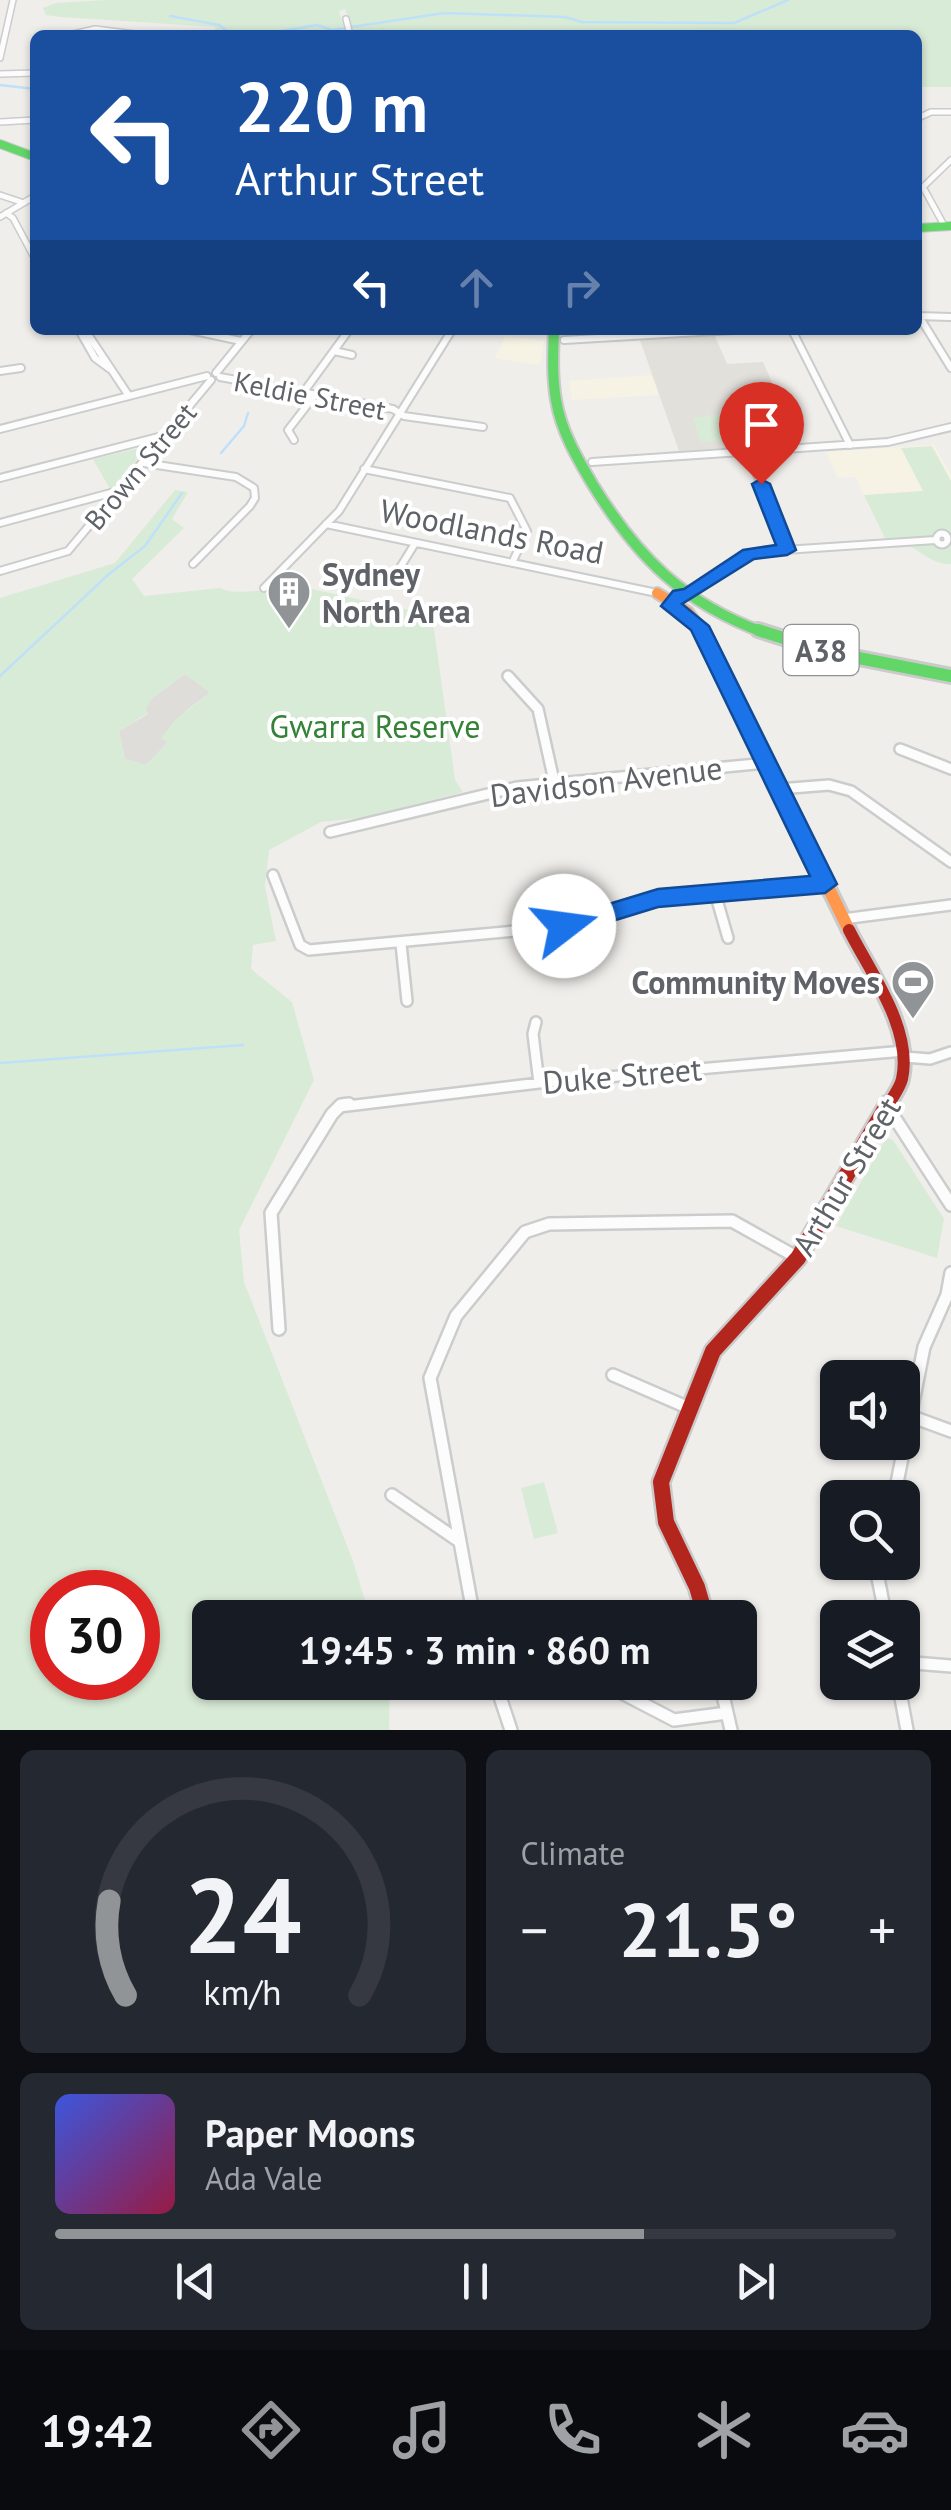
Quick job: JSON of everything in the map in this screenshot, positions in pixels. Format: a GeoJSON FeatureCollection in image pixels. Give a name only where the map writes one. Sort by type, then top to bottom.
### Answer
{"type":"FeatureCollection","features":[{"type":"Feature","properties":{"kind":"main road"},"geometry":{"type":"LineString","coordinates":[[0,147],[30,158]]}},
{"type":"Feature","properties":{"kind":"main road"},"geometry":{"type":"LineString","coordinates":[[922,228],[948,226]]}},
{"type":"Feature","properties":{"kind":"main road","name":"A38"},"geometry":{"type":"LineString","coordinates":[[559,335],[564,409],[592,462],[683,602],[744,614],[814,640],[951,667]]}},
{"type":"Feature","properties":{"kind":"main road","name":"A38"},"geometry":{"type":"LineString","coordinates":[[559,335],[550,392],[565,440],[631,543],[683,602],[805,645],[951,676]]}},
{"type":"Feature","properties":{"kind":"main road","name":"Woodlands Road"},"geometry":{"type":"LineString","coordinates":[[652,592],[683,602]]}},
{"type":"Feature","properties":{"kind":"main road","name":"Arthur Street"},"geometry":{"type":"LineString","coordinates":[[683,602],[702,632],[899,1033],[906,1073],[798,1258],[714,1352],[689,1408],[661,1482],[661,1500],[666,1522],[701,1600]]}},
{"type":"Feature","properties":{"kind":"street"},"geometry":{"type":"LineString","coordinates":[[0,58],[7,48],[8,9],[13,0]]}},
{"type":"Feature","properties":{"kind":"street"},"geometry":{"type":"LineString","coordinates":[[346,19],[349,30]]}},
{"type":"Feature","properties":{"kind":"street"},"geometry":{"type":"LineString","coordinates":[[0,74],[30,73]]}},
{"type":"Feature","properties":{"kind":"street"},"geometry":{"type":"LineString","coordinates":[[922,116],[951,112]]}},
{"type":"Feature","properties":{"kind":"street"},"geometry":{"type":"LineString","coordinates":[[0,122],[30,120]]}},
{"type":"Feature","properties":{"kind":"street"},"geometry":{"type":"LineString","coordinates":[[948,226],[923,188],[951,160]]}},
{"type":"Feature","properties":{"kind":"street"},"geometry":{"type":"LineString","coordinates":[[0,195],[24,203]]}},
{"type":"Feature","properties":{"kind":"street"},"geometry":{"type":"LineString","coordinates":[[3,215],[30,199]]}},
{"type":"Feature","properties":{"kind":"street"},"geometry":{"type":"LineString","coordinates":[[3,215],[13,218],[30,250]]}},
{"type":"Feature","properties":{"kind":"street"},"geometry":{"type":"LineString","coordinates":[[922,318],[951,317]]}},
{"type":"Feature","properties":{"kind":"street"},"geometry":{"type":"LineString","coordinates":[[922,321],[951,368]]}},
{"type":"Feature","properties":{"kind":"street"},"geometry":{"type":"LineString","coordinates":[[84,335],[96,358],[112,370],[128,396]]}},
{"type":"Feature","properties":{"kind":"street"},"geometry":{"type":"LineString","coordinates":[[214,335],[242,341]]}},
{"type":"Feature","properties":{"kind":"street","name":"Brown Street"},"geometry":{"type":"LineString","coordinates":[[0,571],[68,551],[246,335]]}},
{"type":"Feature","properties":{"kind":"street"},"geometry":{"type":"LineString","coordinates":[[302,392],[345,335]]}},
{"type":"Feature","properties":{"kind":"street"},"geometry":{"type":"LineString","coordinates":[[264,588],[326,524],[449,335]]}},
{"type":"Feature","properties":{"kind":"street"},"geometry":{"type":"LineString","coordinates":[[795,335],[850,445]]}},
{"type":"Feature","properties":{"kind":"street"},"geometry":{"type":"LineString","coordinates":[[334,351],[352,354]]}},
{"type":"Feature","properties":{"kind":"street"},"geometry":{"type":"LineString","coordinates":[[0,371],[21,368]]}},
{"type":"Feature","properties":{"kind":"street","name":"Keldie Street"},"geometry":{"type":"LineString","coordinates":[[0,428],[214,376],[399,412]]}},
{"type":"Feature","properties":{"kind":"street"},"geometry":{"type":"LineString","coordinates":[[190,380],[204,388]]}},
{"type":"Feature","properties":{"kind":"street"},"geometry":{"type":"LineString","coordinates":[[294,440],[288,430],[315,395]]}},
{"type":"Feature","properties":{"kind":"street"},"geometry":{"type":"LineString","coordinates":[[399,412],[483,427]]}},
{"type":"Feature","properties":{"kind":"street"},"geometry":{"type":"LineString","coordinates":[[592,462],[893,442],[951,427]]}},
{"type":"Feature","properties":{"kind":"street"},"geometry":{"type":"LineString","coordinates":[[0,478],[166,435]]}},
{"type":"Feature","properties":{"kind":"street"},"geometry":{"type":"LineString","coordinates":[[748,452],[787,550]]}},
{"type":"Feature","properties":{"kind":"street"},"geometry":{"type":"LineString","coordinates":[[144,462],[236,477],[254,488],[255,498],[250,506],[192,564]]}},
{"type":"Feature","properties":{"kind":"street"},"geometry":{"type":"LineString","coordinates":[[364,469],[510,498],[527,531],[512,563]]}},
{"type":"Feature","properties":{"kind":"street"},"geometry":{"type":"LineString","coordinates":[[0,522],[121,490]]}},
{"type":"Feature","properties":{"kind":"street","name":"Woodlands Road"},"geometry":{"type":"LineString","coordinates":[[326,524],[652,592]]}},
{"type":"Feature","properties":{"kind":"street"},"geometry":{"type":"LineString","coordinates":[[683,602],[749,554],[949,537]]}},
{"type":"Feature","properties":{"kind":"street"},"geometry":{"type":"LineString","coordinates":[[393,579],[414,545]]}},
{"type":"Feature","properties":{"kind":"street"},"geometry":{"type":"LineString","coordinates":[[508,676],[538,709],[554,781]]}},
{"type":"Feature","properties":{"kind":"street"},"geometry":{"type":"LineString","coordinates":[[900,749],[951,769]]}},
{"type":"Feature","properties":{"kind":"street","name":"Davidson Avenue"},"geometry":{"type":"LineString","coordinates":[[330,832],[554,781],[766,763]]}},
{"type":"Feature","properties":{"kind":"street"},"geometry":{"type":"LineString","coordinates":[[779,789],[829,785],[851,791],[951,862]]}},
{"type":"Feature","properties":{"kind":"street"},"geometry":{"type":"LineString","coordinates":[[272,875],[304,948],[400,944],[564,926],[658,898],[825,884]]}},
{"type":"Feature","properties":{"kind":"street"},"geometry":{"type":"LineString","coordinates":[[557,893],[564,926]]}},
{"type":"Feature","properties":{"kind":"street"},"geometry":{"type":"LineString","coordinates":[[715,894],[728,938]]}},
{"type":"Feature","properties":{"kind":"street"},"geometry":{"type":"LineString","coordinates":[[843,919],[951,904]]}},
{"type":"Feature","properties":{"kind":"street"},"geometry":{"type":"LineString","coordinates":[[400,944],[407,1002]]}},
{"type":"Feature","properties":{"kind":"street"},"geometry":{"type":"LineString","coordinates":[[536,1022],[533,1034],[539,1083]]}},
{"type":"Feature","properties":{"kind":"street","name":"Duke Street"},"geometry":{"type":"LineString","coordinates":[[341,1105],[539,1083],[904,1054],[930,1059],[951,1052]]}},
{"type":"Feature","properties":{"kind":"street"},"geometry":{"type":"LineString","coordinates":[[279,1329],[271,1213],[341,1105]]}},
{"type":"Feature","properties":{"kind":"street"},"geometry":{"type":"LineString","coordinates":[[887,1106],[950,1200]]}},
{"type":"Feature","properties":{"kind":"street"},"geometry":{"type":"LineString","coordinates":[[471,1600],[430,1378],[456,1316],[526,1232],[549,1224],[732,1221],[798,1258]]}},
{"type":"Feature","properties":{"kind":"street"},"geometry":{"type":"LineString","coordinates":[[920,1367],[951,1273]]}},
{"type":"Feature","properties":{"kind":"street"},"geometry":{"type":"LineString","coordinates":[[613,1375],[689,1408]]}},
{"type":"Feature","properties":{"kind":"street"},"geometry":{"type":"LineString","coordinates":[[920,1420],[951,1431]]}},
{"type":"Feature","properties":{"kind":"street"},"geometry":{"type":"LineString","coordinates":[[392,1495],[460,1542]]}},
{"type":"Feature","properties":{"kind":"street"},"geometry":{"type":"LineString","coordinates":[[920,1663],[951,1666]]}},
{"type":"Feature","properties":{"kind":"street"},"geometry":{"type":"LineString","coordinates":[[502,1700],[511,1730]]}},
{"type":"Feature","properties":{"kind":"street"},"geometry":{"type":"LineString","coordinates":[[636,1700],[674,1720],[727,1714]]}},
{"type":"Feature","properties":{"kind":"street"},"geometry":{"type":"LineString","coordinates":[[724,1700],[731,1730]]}},
{"type":"Feature","properties":{"kind":"street"},"geometry":{"type":"LineString","coordinates":[[901,1700],[907,1730]]}},
{"type":"Feature","properties":{"kind":"shaded area"},"geometry":{"type":"Polygon","coordinates":[[[505,336],[544,341],[540,365],[495,358],[505,336]]]}},
{"type":"Feature","properties":{"kind":"shaded area"},"geometry":{"type":"Polygon","coordinates":[[[715,336],[727,364],[763,362],[799,443],[679,451],[640,340],[715,336]]]}},
{"type":"Feature","properties":{"kind":"shaded area"},"geometry":{"type":"Polygon","coordinates":[[[652,375],[659,395],[572,400],[569,381],[652,375]]]}},
{"type":"Feature","properties":{"kind":"shaded area"},"geometry":{"type":"Polygon","coordinates":[[[934,445],[951,475],[951,489],[864,495],[856,477],[838,478],[826,452],[934,445]]]}},
{"type":"Feature","properties":{"kind":"shaded area"},"geometry":{"type":"Polygon","coordinates":[[[185,674],[211,692],[187,710],[162,738],[168,742],[146,765],[125,759],[119,731],[148,714],[145,709],[151,699],[185,674]]]}},
{"type":"Feature","properties":{"kind":"green space"},"geometry":{"type":"Polygon","coordinates":[[[951,0],[951,87],[922,87],[922,30],[352,30],[345,9],[339,11],[345,30],[215,30],[46,15],[43,8],[56,3],[951,0]]]}},
{"type":"Feature","properties":{"kind":"green space"},"geometry":{"type":"Polygon","coordinates":[[[731,413],[773,414],[783,437],[701,442],[693,418],[731,413]]]}},
{"type":"Feature","properties":{"kind":"green space"},"geometry":{"type":"Polygon","coordinates":[[[148,446],[115,486],[110,489],[93,459],[148,446]]]}},
{"type":"Feature","properties":{"kind":"green space"},"geometry":{"type":"Polygon","coordinates":[[[932,446],[951,481],[951,564],[933,560],[902,541],[885,538],[864,495],[923,491],[901,448],[932,446]]]}},
{"type":"Feature","properties":{"kind":"green space","name":"Gwarra Reserve"},"geometry":{"type":"Polygon","coordinates":[[[175,490],[188,492],[172,519],[184,528],[132,579],[144,596],[220,588],[273,592],[283,583],[432,615],[455,780],[463,792],[361,818],[321,822],[269,850],[265,886],[276,941],[253,945],[251,969],[292,1002],[314,1080],[239,1230],[244,1282],[365,1600],[192,1600],[192,1700],[390,1700],[389,1730],[0,1730],[0,598],[115,563],[175,490]],[[185,674],[151,699],[148,713],[119,731],[125,759],[146,765],[167,743],[161,738],[175,720],[210,693],[185,674]]]}},
{"type":"Feature","properties":{"kind":"green space"},"geometry":{"type":"Polygon","coordinates":[[[886,1138],[893,1140],[944,1219],[937,1258],[836,1226],[886,1138]]]}},
{"type":"Feature","properties":{"kind":"green space"},"geometry":{"type":"Polygon","coordinates":[[[544,1482],[558,1533],[534,1539],[521,1488],[544,1482]]]}},
{"type":"Feature","properties":{"kind":"waterway"},"geometry":{"type":"LineString","coordinates":[[332,30],[444,13],[565,17],[582,22],[734,23],[788,0]]}},
{"type":"Feature","properties":{"kind":"waterway"},"geometry":{"type":"LineString","coordinates":[[170,16],[219,25],[226,30]]}},
{"type":"Feature","properties":{"kind":"waterway"},"geometry":{"type":"LineString","coordinates":[[288,30],[317,25],[332,30]]}},
{"type":"Feature","properties":{"kind":"waterway"},"geometry":{"type":"LineString","coordinates":[[0,85],[30,88]]}},
{"type":"Feature","properties":{"kind":"waterway"},"geometry":{"type":"LineString","coordinates":[[221,453],[244,426],[248,413]]}},
{"type":"Feature","properties":{"kind":"waterway"},"geometry":{"type":"LineString","coordinates":[[0,676],[109,574],[145,546],[182,493]]}},
{"type":"Feature","properties":{"kind":"waterway"},"geometry":{"type":"LineString","coordinates":[[0,1063],[243,1045]]}},
{"type":"Feature","properties":{"kind":"traffic: fast"},"geometry":{"type":"LineString","coordinates":[[0,144],[30,155]]}},
{"type":"Feature","properties":{"kind":"traffic: fast"},"geometry":{"type":"LineString","coordinates":[[922,228],[951,226]]}},
{"type":"Feature","properties":{"kind":"traffic: fast"},"geometry":{"type":"LineString","coordinates":[[554,335],[555,399],[566,434],[625,535],[674,585],[709,608],[786,640],[951,676]]}},
{"type":"Feature","properties":{"kind":"traffic: slow"},"geometry":{"type":"LineString","coordinates":[[657,593],[688,612],[703,632],[849,930]]}},
{"type":"Feature","properties":{"kind":"traffic: jam"},"geometry":{"type":"LineString","coordinates":[[701,1600],[666,1522],[661,1482],[713,1351],[798,1258],[902,1081],[903,1061],[894,1022],[849,930]]}},
{"type":"Feature","properties":{"kind":"place","name":"Sydney North Area"},"geometry":{"type":"Point","coordinates":[289,630]}},
{"type":"Feature","properties":{"kind":"place","name":"Community Moves"},"geometry":{"type":"Point","coordinates":[913,1020]}},
{"type":"Feature","properties":{"kind":"route"},"geometry":{"type":"LineString","coordinates":[[564,926],[580,925],[658,898],[825,884],[699,626],[671,606],[680,595],[689,594],[749,554],[787,550],[761,484]]}}]}
